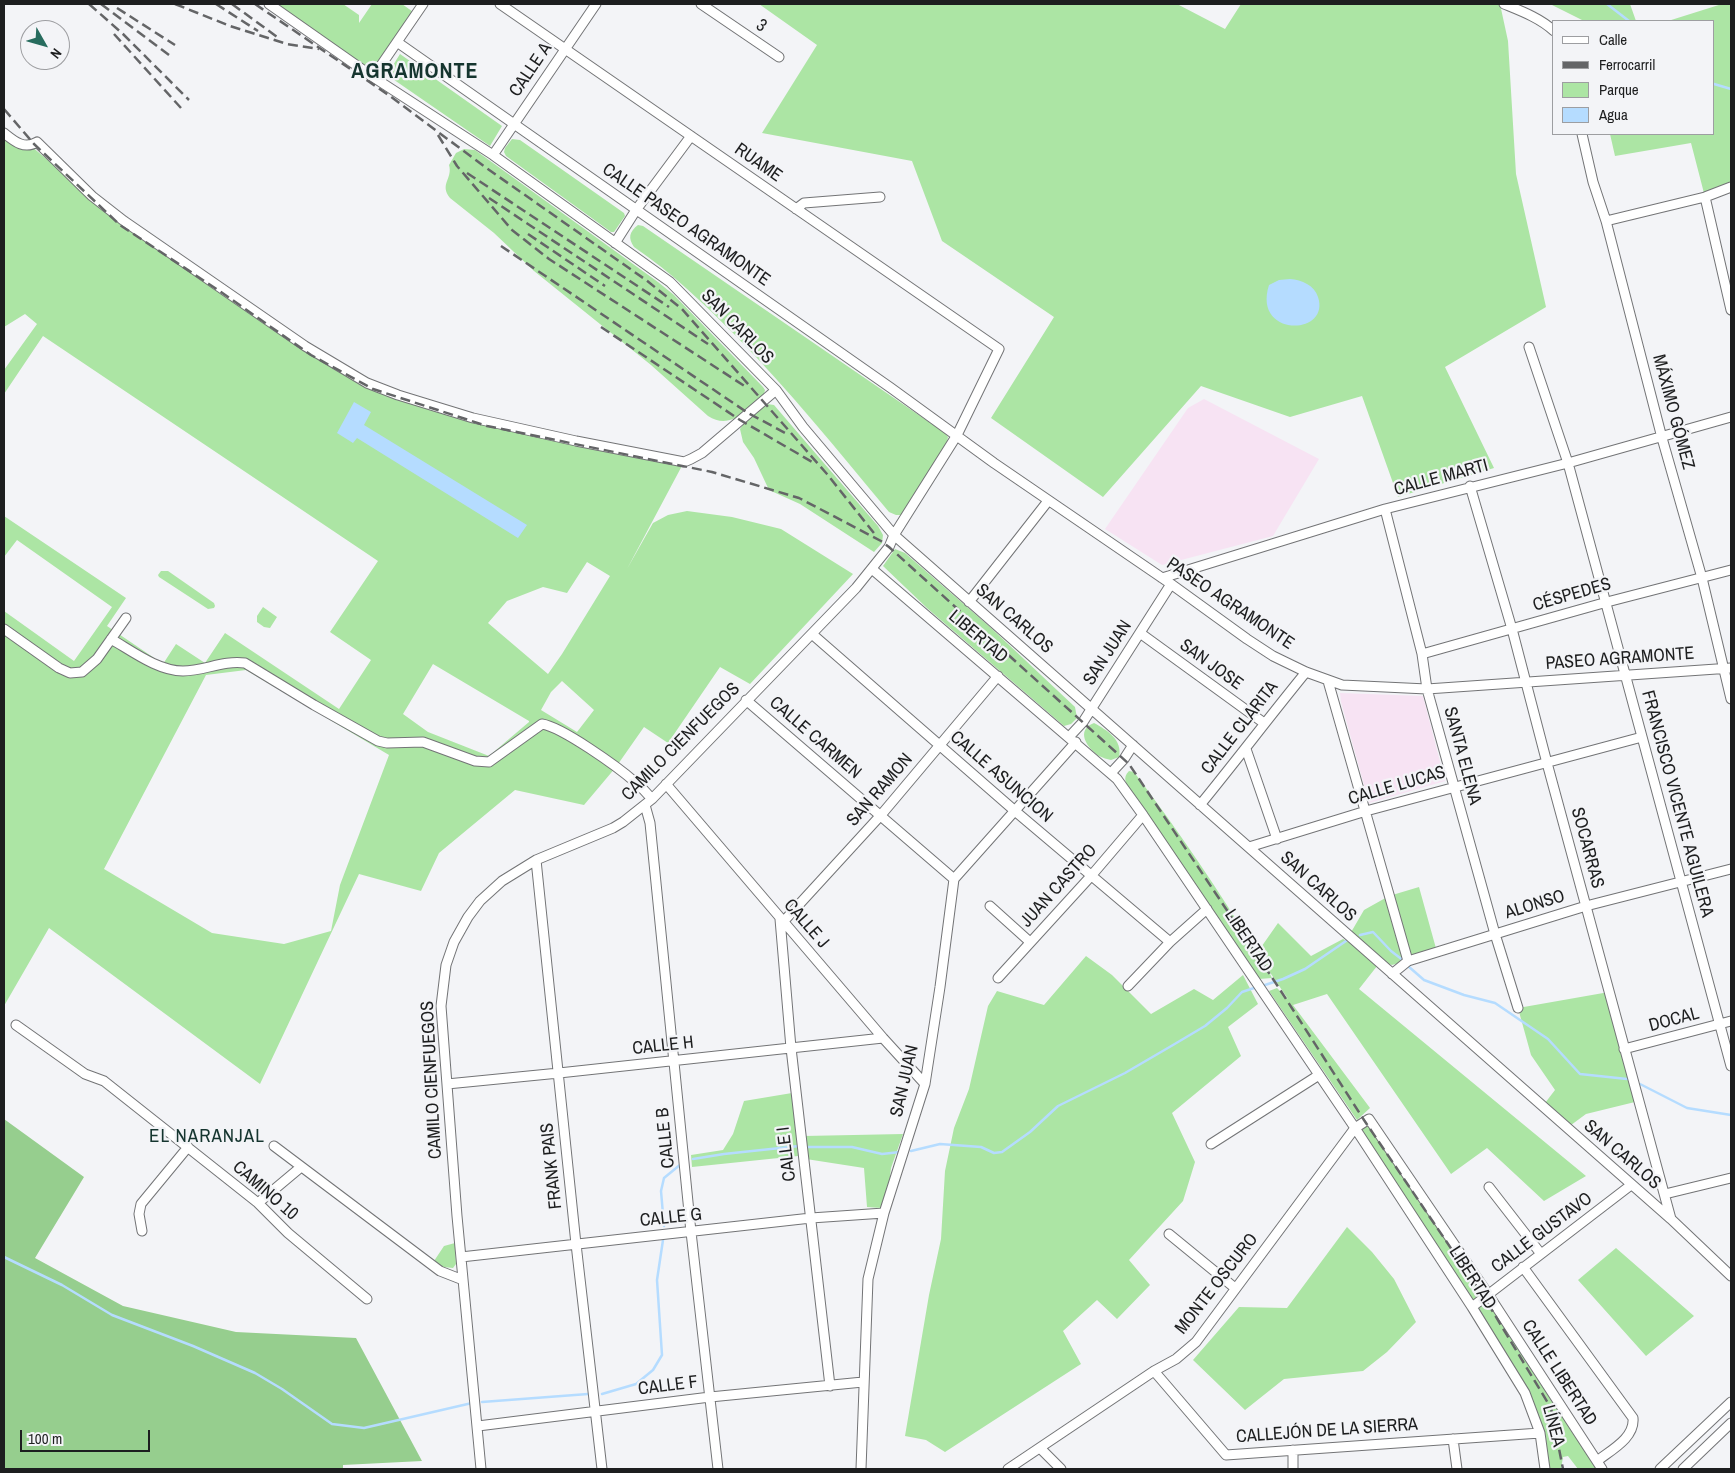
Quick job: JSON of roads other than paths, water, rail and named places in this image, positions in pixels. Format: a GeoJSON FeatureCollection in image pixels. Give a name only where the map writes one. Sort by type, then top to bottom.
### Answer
{"type":"FeatureCollection","features":[{"type":"Feature","properties":{"kind":"street","name":"SAN CARLOS"},"geometry":{"type":"LineString","coordinates":[[269,4],[282,7],[373,76],[493,155],[670,282],[776,390],[803,427],[894,535],[1671,1219],[1731,1276]]}},
{"type":"Feature","properties":{"kind":"street"},"geometry":{"type":"LineString","coordinates":[[373,76],[423,4]]}},
{"type":"Feature","properties":{"kind":"street","name":"RUAME"},"geometry":{"type":"LineString","coordinates":[[500,4],[999,349]]}},
{"type":"Feature","properties":{"kind":"street","name":"CALLE A"},"geometry":{"type":"LineString","coordinates":[[493,155],[596,4]]}},
{"type":"Feature","properties":{"kind":"street","name":"3"},"geometry":{"type":"LineString","coordinates":[[701,4],[779,57]]}},
{"type":"Feature","properties":{"kind":"street"},"geometry":{"type":"LineString","coordinates":[[1504,4],[1552,28]]}},
{"type":"Feature","properties":{"kind":"street","name":"CALLE PASEO AGRAMONTE"},"geometry":{"type":"LineString","coordinates":[[397,42],[957,435]]}},
{"type":"Feature","properties":{"kind":"street"},"geometry":{"type":"LineString","coordinates":[[4,132],[22,146],[31,146],[37,142],[92,196],[124,221],[306,346],[367,383],[398,395],[473,418],[507,426],[684,462],[702,452],[776,390]]}},
{"type":"Feature","properties":{"kind":"street","name":"MÁXIMO GÓMEZ"},"geometry":{"type":"LineString","coordinates":[[1582,135],[1593,182],[1606,221],[1662,438],[1727,668],[1731,699]]}},
{"type":"Feature","properties":{"kind":"street"},"geometry":{"type":"LineString","coordinates":[[615,243],[636,210],[690,136]]}},
{"type":"Feature","properties":{"kind":"street"},"geometry":{"type":"LineString","coordinates":[[1606,221],[1705,197],[1731,187]]}},
{"type":"Feature","properties":{"kind":"street"},"geometry":{"type":"LineString","coordinates":[[796,209],[804,203],[880,197]]}},
{"type":"Feature","properties":{"kind":"street"},"geometry":{"type":"LineString","coordinates":[[1705,197],[1731,310]]}},
{"type":"Feature","properties":{"kind":"street","name":"FRANCISCO VICENTE AGUILERA"},"geometry":{"type":"LineString","coordinates":[[1529,347],[1568,463],[1731,1066]]}},
{"type":"Feature","properties":{"kind":"street","name":"CAMILO CIENFUEGOS"},"geometry":{"type":"LineString","coordinates":[[482,1469],[461,1258],[441,1006],[446,965],[454,942],[480,901],[502,881],[536,860],[612,828],[649,802],[856,588],[889,548],[894,535],[957,435],[999,349]]}},
{"type":"Feature","properties":{"kind":"street","name":"CALLE MARTI"},"geometry":{"type":"LineString","coordinates":[[1162,578],[1385,509],[1470,486],[1568,463],[1731,418]]}},
{"type":"Feature","properties":{"kind":"street","name":"PASEO AGRAMONTE"},"geometry":{"type":"LineString","coordinates":[[957,435],[1048,501],[1273,656],[1328,681],[1342,685],[1427,689],[1727,668]]}},
{"type":"Feature","properties":{"kind":"street","name":"SOCARRAS"},"geometry":{"type":"LineString","coordinates":[[1470,486],[1512,629],[1671,1219]]}},
{"type":"Feature","properties":{"kind":"street"},"geometry":{"type":"LineString","coordinates":[[969,602],[1048,501]]}},
{"type":"Feature","properties":{"kind":"street","name":"SANTA ELENA"},"geometry":{"type":"LineString","coordinates":[[1385,509],[1422,654],[1427,689],[1453,788],[1518,1008]]}},
{"type":"Feature","properties":{"kind":"street","name":"LIBERTAD"},"geometry":{"type":"LineString","coordinates":[[872,568],[1117,779],[1355,1128],[1472,1306],[1525,1393]]}},
{"type":"Feature","properties":{"kind":"street","name":"CÉSPEDES"},"geometry":{"type":"LineString","coordinates":[[1422,654],[1607,602],[1731,570]]}},
{"type":"Feature","properties":{"kind":"street","name":"SAN JUAN"},"geometry":{"type":"LineString","coordinates":[[861,1469],[868,1279],[884,1213],[924,1084],[940,986],[954,879],[1015,811],[1072,740],[1171,584]]}},
{"type":"Feature","properties":{"kind":"street"},"geometry":{"type":"LineString","coordinates":[[4,629],[59,668],[70,673],[82,672],[97,659],[126,618]]}},
{"type":"Feature","properties":{"kind":"street","name":"SAN JOSE"},"geometry":{"type":"LineString","coordinates":[[1140,633],[1264,723]]}},
{"type":"Feature","properties":{"kind":"street","name":"CALLE ASUNCION"},"geometry":{"type":"LineString","coordinates":[[812,634],[1015,811],[1170,942]]}},
{"type":"Feature","properties":{"kind":"street"},"geometry":{"type":"LineString","coordinates":[[111,639],[157,664],[173,670],[193,670],[234,662],[245,663],[314,706],[378,741],[387,743],[423,742],[475,761],[489,762],[542,724],[549,725],[576,740],[636,782],[649,802]]}},
{"type":"Feature","properties":{"kind":"street","name":"CALLE CLARITA"},"geometry":{"type":"LineString","coordinates":[[1200,805],[1306,672]]}},
{"type":"Feature","properties":{"kind":"street","name":"SAN RAMON"},"geometry":{"type":"LineString","coordinates":[[782,920],[880,816],[998,676]]}},
{"type":"Feature","properties":{"kind":"street"},"geometry":{"type":"LineString","coordinates":[[1328,681],[1408,960],[1392,974]]}},
{"type":"Feature","properties":{"kind":"street","name":"CALLE CARMEN"},"geometry":{"type":"LineString","coordinates":[[746,700],[954,879]]}},
{"type":"Feature","properties":{"kind":"street","name":"CALLE LUCAS"},"geometry":{"type":"LineString","coordinates":[[1249,847],[1366,811],[1642,737]]}},
{"type":"Feature","properties":{"kind":"street"},"geometry":{"type":"LineString","coordinates":[[1111,773],[1124,759],[1132,745]]}},
{"type":"Feature","properties":{"kind":"street"},"geometry":{"type":"LineString","coordinates":[[1246,748],[1277,838]]}},
{"type":"Feature","properties":{"kind":"street","name":"CALLE J"},"geometry":{"type":"LineString","coordinates":[[666,784],[882,1038],[924,1084]]}},
{"type":"Feature","properties":{"kind":"street","name":"CALLE B"},"geometry":{"type":"LineString","coordinates":[[649,802],[718,1469]]}},
{"type":"Feature","properties":{"kind":"street","name":"JUAN CASTRO"},"geometry":{"type":"LineString","coordinates":[[998,978],[1091,876],[1143,815]]}},
{"type":"Feature","properties":{"kind":"street","name":"FRANK PAIS"},"geometry":{"type":"LineString","coordinates":[[536,860],[576,1244],[602,1469]]}},
{"type":"Feature","properties":{"kind":"street","name":"ALONSO"},"geometry":{"type":"LineString","coordinates":[[1408,960],[1586,906],[1731,869]]}},
{"type":"Feature","properties":{"kind":"street"},"geometry":{"type":"LineString","coordinates":[[990,906],[1030,942]]}},
{"type":"Feature","properties":{"kind":"street"},"geometry":{"type":"LineString","coordinates":[[1128,986],[1170,942],[1207,909]]}},
{"type":"Feature","properties":{"kind":"street","name":"CALLE I"},"geometry":{"type":"LineString","coordinates":[[782,920],[791,1048],[830,1386]]}},
{"type":"Feature","properties":{"kind":"street","name":"DOCAL"},"geometry":{"type":"LineString","coordinates":[[1624,1050],[1731,1021]]}},
{"type":"Feature","properties":{"kind":"street","name":"CAMINO 10"},"geometry":{"type":"LineString","coordinates":[[16,1025],[85,1074],[104,1081],[258,1203],[288,1233],[367,1299]]}},
{"type":"Feature","properties":{"kind":"street","name":"CALLE H"},"geometry":{"type":"LineString","coordinates":[[447,1084],[882,1038]]}},
{"type":"Feature","properties":{"kind":"street"},"geometry":{"type":"LineString","coordinates":[[1211,1144],[1319,1075]]}},
{"type":"Feature","properties":{"kind":"street","name":"MONTE OSCURO"},"geometry":{"type":"LineString","coordinates":[[1008,1469],[1154,1371],[1176,1359],[1196,1342],[1355,1128],[1364,1120],[1370,1120]]}},
{"type":"Feature","properties":{"kind":"street","name":"CALLE LIBERTAD"},"geometry":{"type":"LineString","coordinates":[[1370,1120],[1488,1294],[1602,1469]]}},
{"type":"Feature","properties":{"kind":"street"},"geometry":{"type":"LineString","coordinates":[[274,1146],[440,1271],[463,1280]]}},
{"type":"Feature","properties":{"kind":"street"},"geometry":{"type":"LineString","coordinates":[[142,1231],[139,1214],[142,1204],[188,1147]]}},
{"type":"Feature","properties":{"kind":"street"},"geometry":{"type":"LineString","coordinates":[[258,1203],[301,1167]]}},
{"type":"Feature","properties":{"kind":"street"},"geometry":{"type":"LineString","coordinates":[[1665,1194],[1731,1178]]}},
{"type":"Feature","properties":{"kind":"street","name":"CALLE GUSTAVO"},"geometry":{"type":"LineString","coordinates":[[1472,1306],[1632,1185]]}},
{"type":"Feature","properties":{"kind":"street"},"geometry":{"type":"LineString","coordinates":[[1489,1187],[1540,1254]]}},
{"type":"Feature","properties":{"kind":"street","name":"CALLE G"},"geometry":{"type":"LineString","coordinates":[[461,1258],[811,1218],[884,1213]]}},
{"type":"Feature","properties":{"kind":"street"},"geometry":{"type":"LineString","coordinates":[[1169,1234],[1235,1288]]}},
{"type":"Feature","properties":{"kind":"street"},"geometry":{"type":"LineString","coordinates":[[1523,1267],[1633,1418],[1634,1426],[1628,1436],[1597,1461]]}},
{"type":"Feature","properties":{"kind":"street","name":"CALLEJÓN DE LA SIERRA"},"geometry":{"type":"LineString","coordinates":[[1154,1371],[1226,1455],[1540,1433]]}},
{"type":"Feature","properties":{"kind":"street","name":"CALLE F"},"geometry":{"type":"LineString","coordinates":[[478,1426],[710,1397],[864,1382]]}},
{"type":"Feature","properties":{"kind":"street","name":"LÍNEA"},"geometry":{"type":"LineString","coordinates":[[1525,1393],[1540,1433],[1546,1469]]}},
{"type":"Feature","properties":{"kind":"street"},"geometry":{"type":"LineString","coordinates":[[1660,1469],[1731,1402]]}},
{"type":"Feature","properties":{"kind":"street"},"geometry":{"type":"LineString","coordinates":[[1683,1469],[1731,1425]]}},
{"type":"Feature","properties":{"kind":"street"},"geometry":{"type":"LineString","coordinates":[[1453,1439],[1457,1469]]}},
{"type":"Feature","properties":{"kind":"street"},"geometry":{"type":"LineString","coordinates":[[1040,1448],[1061,1469]]}},
{"type":"Feature","properties":{"kind":"street"},"geometry":{"type":"LineString","coordinates":[[1293,1450],[1293,1469]]}},
{"type":"Feature","properties":{"kind":"water"},"geometry":{"type":"Polygon","coordinates":[[[1290,279],[1307,284],[1314,289],[1318,297],[1319,310],[1313,319],[1304,324],[1292,326],[1280,322],[1271,315],[1267,302],[1269,285],[1279,280],[1290,279]]]}},
{"type":"Feature","properties":{"kind":"water"},"geometry":{"type":"Polygon","coordinates":[[[354,402],[371,412],[364,425],[527,525],[518,538],[357,438],[353,443],[337,433],[354,402]]]}},
{"type":"Feature","properties":{"kind":"waterway"},"geometry":{"type":"LineString","coordinates":[[1607,4],[1628,20]]}},
{"type":"Feature","properties":{"kind":"waterway"},"geometry":{"type":"LineString","coordinates":[[1715,84],[1731,89]]}},
{"type":"Feature","properties":{"kind":"waterway"},"geometry":{"type":"LineString","coordinates":[[1360,935],[1373,932],[1391,951],[1404,961]]}},
{"type":"Feature","properties":{"kind":"waterway"},"geometry":{"type":"LineString","coordinates":[[1262,986],[1305,969],[1346,941]]}},
{"type":"Feature","properties":{"kind":"waterway"},"geometry":{"type":"LineString","coordinates":[[1408,966],[1424,980],[1464,995],[1495,1003],[1548,1039],[1580,1074],[1627,1079]]}},
{"type":"Feature","properties":{"kind":"waterway"},"geometry":{"type":"LineString","coordinates":[[911,1151],[940,1144],[981,1147],[994,1153],[1002,1152],[1030,1132],[1058,1106],[1125,1073],[1205,1026],[1227,1008],[1242,992],[1257,987]]}},
{"type":"Feature","properties":{"kind":"waterway"},"geometry":{"type":"LineString","coordinates":[[1640,1084],[1687,1108],[1731,1115]]}},
{"type":"Feature","properties":{"kind":"waterway"},"geometry":{"type":"LineString","coordinates":[[693,1159],[799,1146]]}},
{"type":"Feature","properties":{"kind":"waterway"},"geometry":{"type":"LineString","coordinates":[[807,1147],[852,1147],[882,1154],[900,1152]]}},
{"type":"Feature","properties":{"kind":"waterway"},"geometry":{"type":"LineString","coordinates":[[664,1226],[661,1191],[664,1178],[681,1164]]}},
{"type":"Feature","properties":{"kind":"waterway"},"geometry":{"type":"LineString","coordinates":[[602,1394],[636,1384],[653,1370],[662,1355],[657,1280],[663,1240]]}},
{"type":"Feature","properties":{"kind":"waterway"},"geometry":{"type":"LineString","coordinates":[[4,1257],[62,1285],[112,1315],[193,1346],[255,1373],[282,1389],[332,1424],[364,1428],[472,1403]]}},
{"type":"Feature","properties":{"kind":"waterway"},"geometry":{"type":"LineString","coordinates":[[482,1402],[588,1394]]}},
{"type":"Feature","properties":{"kind":"railway"},"geometry":{"type":"LineString","coordinates":[[89,4],[123,34],[189,100]]}},
{"type":"Feature","properties":{"kind":"railway"},"geometry":{"type":"LineString","coordinates":[[101,4],[169,55]]}},
{"type":"Feature","properties":{"kind":"railway"},"geometry":{"type":"LineString","coordinates":[[175,4],[230,26],[287,44],[319,49]]}},
{"type":"Feature","properties":{"kind":"railway"},"geometry":{"type":"LineString","coordinates":[[216,4],[258,31]]}},
{"type":"Feature","properties":{"kind":"railway"},"geometry":{"type":"LineString","coordinates":[[232,4],[280,39]]}},
{"type":"Feature","properties":{"kind":"railway"},"geometry":{"type":"LineString","coordinates":[[255,4],[390,96],[485,167],[646,280],[682,309],[827,474],[877,537]]}},
{"type":"Feature","properties":{"kind":"railway"},"geometry":{"type":"LineString","coordinates":[[117,8],[175,45]]}},
{"type":"Feature","properties":{"kind":"railway"},"geometry":{"type":"LineString","coordinates":[[114,34],[181,108]]}},
{"type":"Feature","properties":{"kind":"railway"},"geometry":{"type":"LineString","coordinates":[[4,109],[34,144],[120,225],[311,355],[373,389],[487,426],[712,472],[799,498],[889,547],[1129,764],[1277,985],[1364,1120],[1484,1297],[1551,1408],[1563,1469]]}},
{"type":"Feature","properties":{"kind":"railway"},"geometry":{"type":"LineString","coordinates":[[438,135],[457,166],[512,230],[549,259],[746,387]]}},
{"type":"Feature","properties":{"kind":"railway"},"geometry":{"type":"LineString","coordinates":[[467,173],[669,307]]}},
{"type":"Feature","properties":{"kind":"railway"},"geometry":{"type":"LineString","coordinates":[[489,198],[708,344]]}},
{"type":"Feature","properties":{"kind":"railway"},"geometry":{"type":"LineString","coordinates":[[528,234],[605,286]]}},
{"type":"Feature","properties":{"kind":"railway"},"geometry":{"type":"LineString","coordinates":[[501,246],[748,413],[789,435]]}},
{"type":"Feature","properties":{"kind":"railway"},"geometry":{"type":"LineString","coordinates":[[601,327],[740,420],[814,463]]}},
{"type":"Feature","properties":{"kind":"district","name":"AGRAMONTE"},"geometry":{"type":"Point","coordinates":[415,72]}},
{"type":"Feature","properties":{"kind":"district","name":"EL NARANJAL"},"geometry":{"type":"Point","coordinates":[207,1137]}}]}
